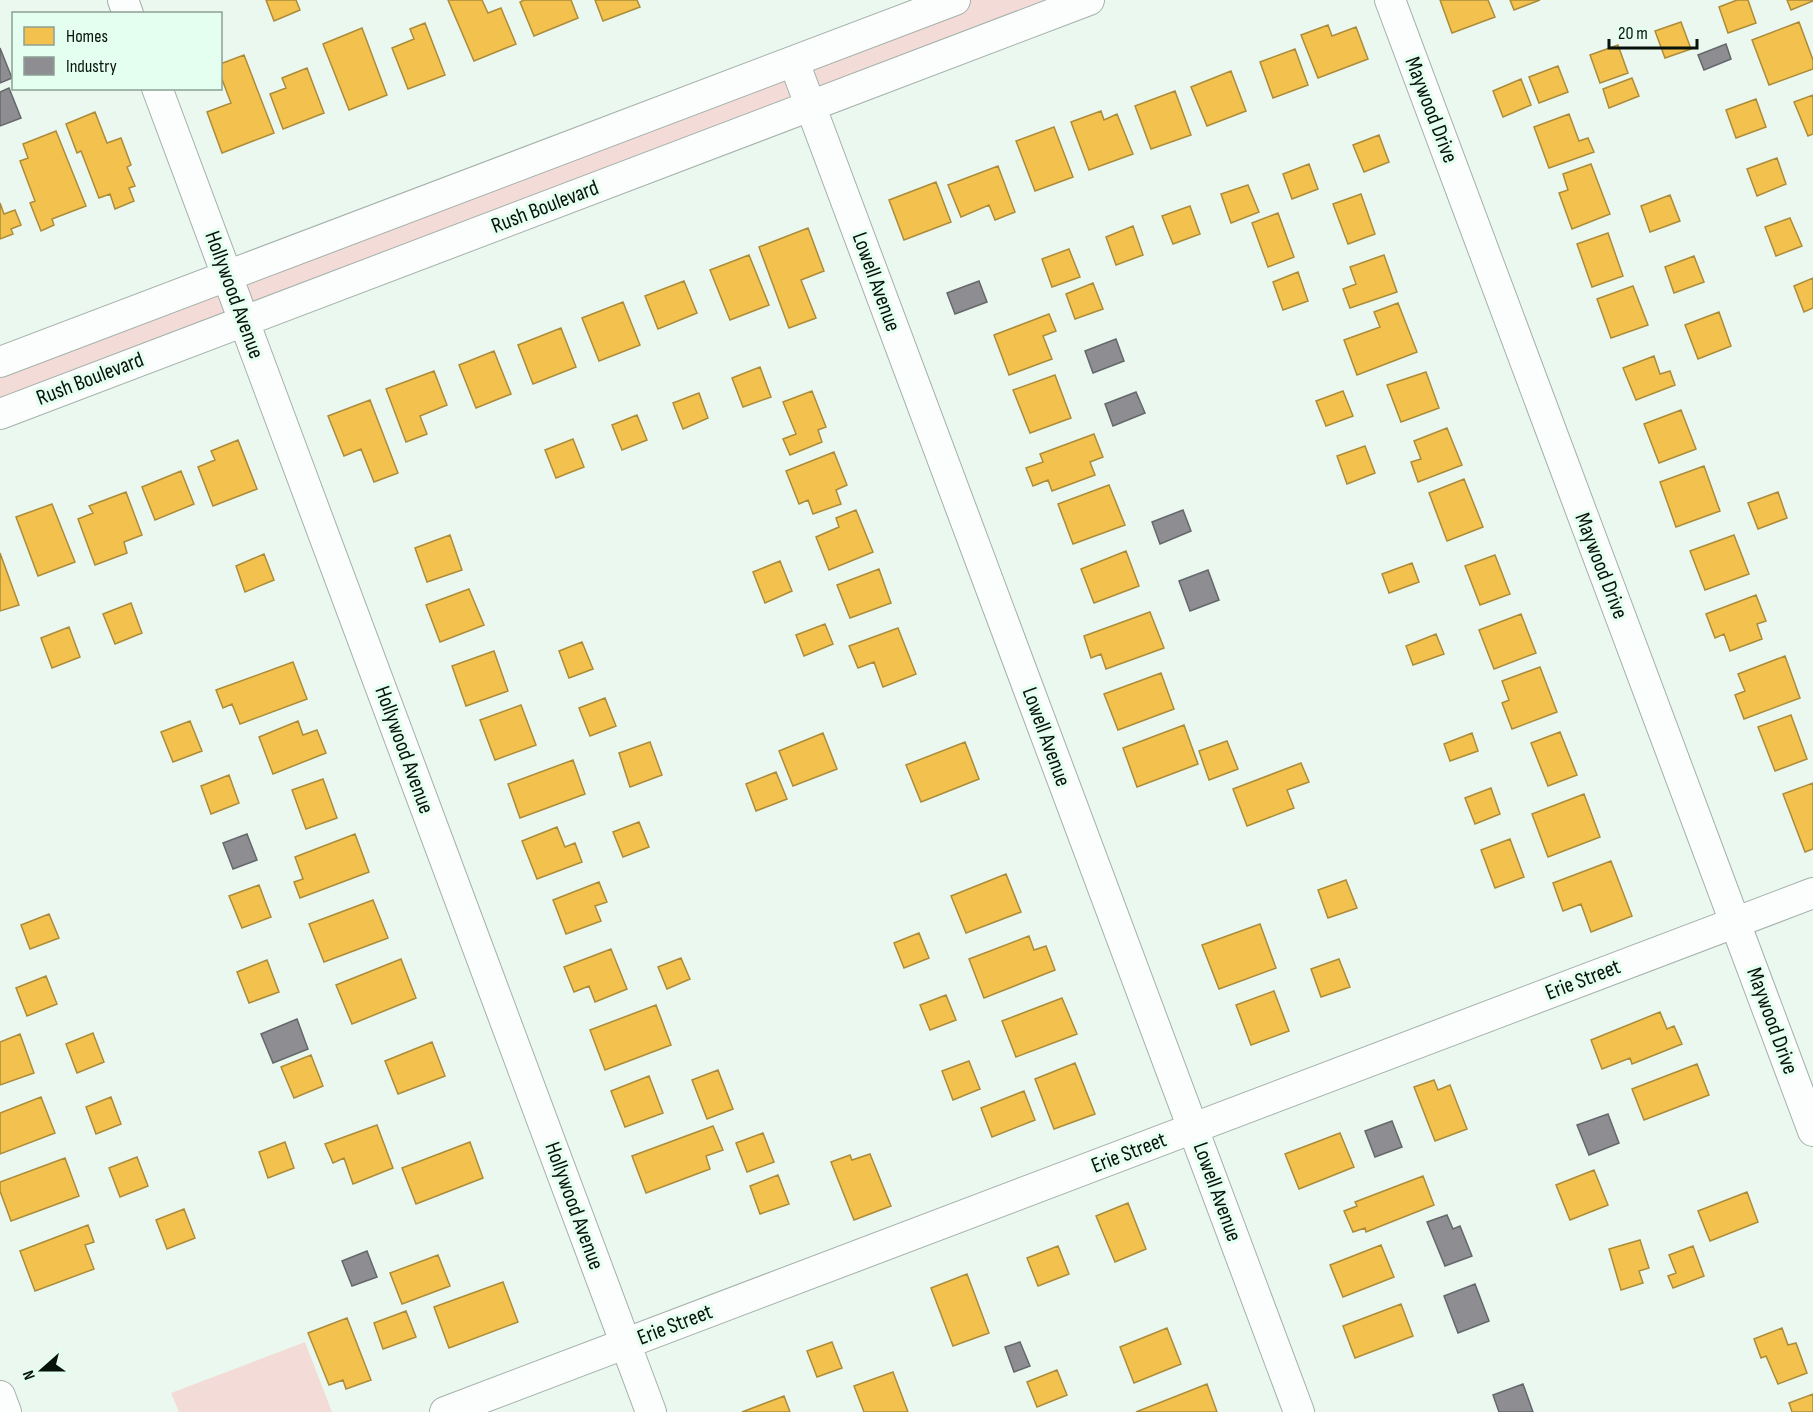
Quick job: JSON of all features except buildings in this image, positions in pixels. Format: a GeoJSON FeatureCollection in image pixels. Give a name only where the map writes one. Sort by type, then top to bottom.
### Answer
{"type":"FeatureCollection","features":[{"type":"Feature","properties":{"kind":"street"},"geometry":{"type":"LineString","coordinates":[[0,362],[955,0]]}},
{"type":"Feature","properties":{"kind":"street","name":"Rush Boulevard"},"geometry":{"type":"LineString","coordinates":[[0,414],[1089,0]]}},
{"type":"Feature","properties":{"kind":"street","name":"Maywood Drive"},"geometry":{"type":"LineString","coordinates":[[1390,0],[1813,1131]]}},
{"type":"Feature","properties":{"kind":"street","name":"Lowell Avenue"},"geometry":{"type":"LineString","coordinates":[[794,62],[1299,1412]]}},
{"type":"Feature","properties":{"kind":"street","name":"Hollywood Avenue"},"geometry":{"type":"LineString","coordinates":[[158,90],[651,1412]]}},
{"type":"Feature","properties":{"kind":"street","name":"Erie Street"},"geometry":{"type":"LineString","coordinates":[[445,1412],[1813,893]]}},
{"type":"Feature","properties":{"kind":"street"},"geometry":{"type":"LineString","coordinates":[[0,1396],[6,1412]]}},
{"type":"Feature","properties":{"kind":"shaded area"},"geometry":{"type":"Polygon","coordinates":[[[955,0],[1089,0],[0,414],[0,362],[955,0]]]}},
{"type":"Feature","properties":{"kind":"shaded area"},"geometry":{"type":"Polygon","coordinates":[[[305,1342],[332,1412],[179,1412],[171,1393],[305,1342]]]}}]}
